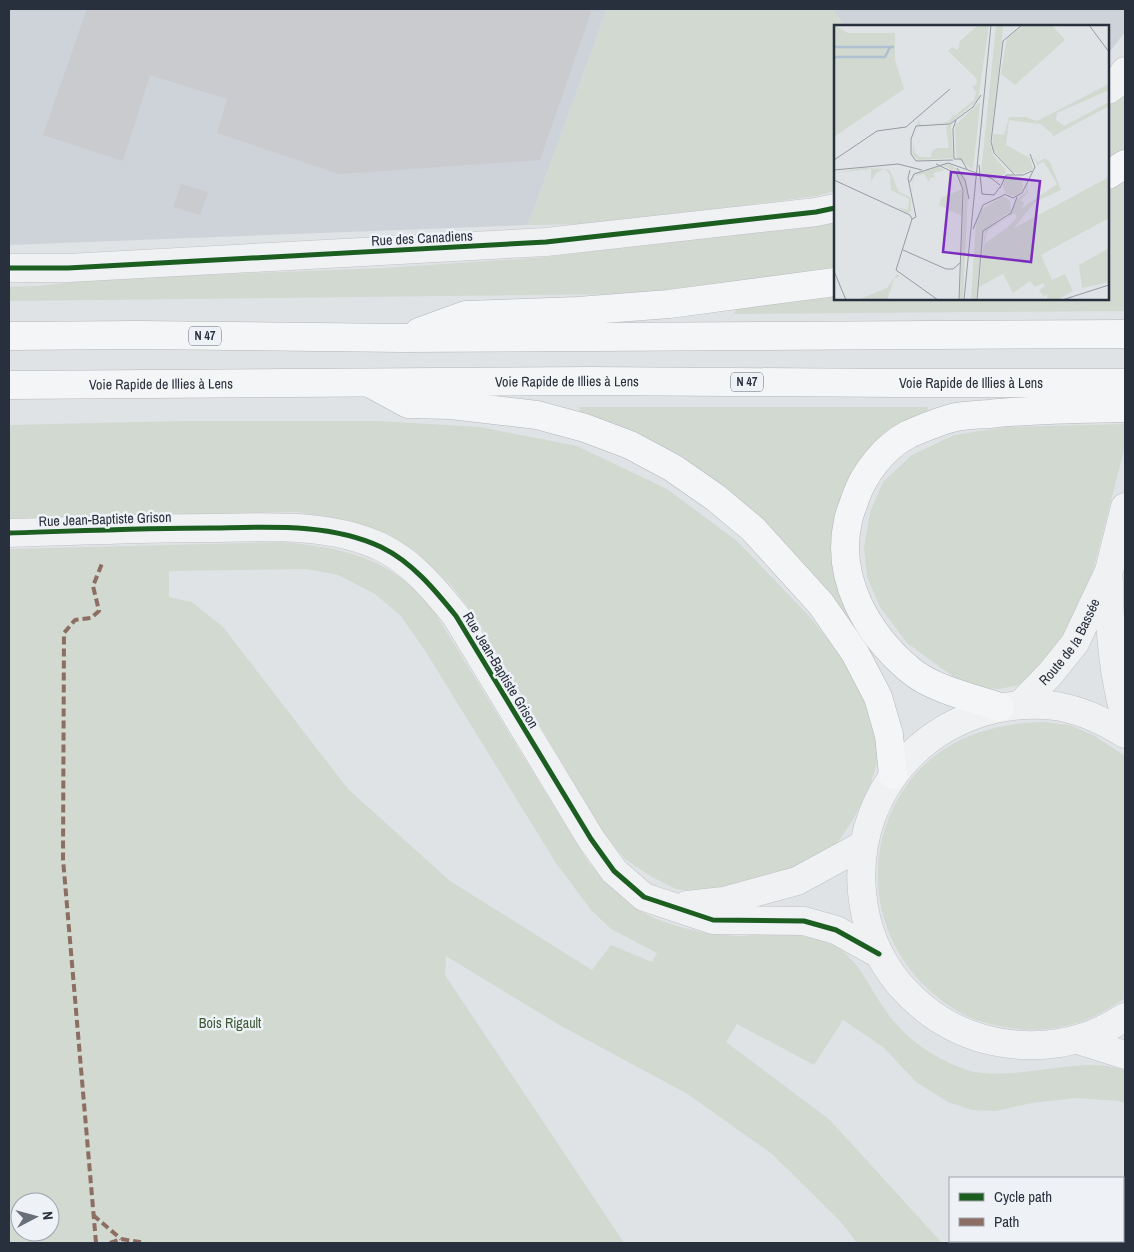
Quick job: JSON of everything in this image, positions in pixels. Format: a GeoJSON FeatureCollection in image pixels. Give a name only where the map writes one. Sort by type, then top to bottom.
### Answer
{"type":"FeatureCollection","features":[{"type":"Feature","properties":{"kind":"highway"},"geometry":{"type":"LineString","coordinates":[[1109,173],[1125,164]]}},
{"type":"Feature","properties":{"kind":"highway"},"geometry":{"type":"LineString","coordinates":[[402,338],[466,314],[578,311],[669,304],[834,282]]}},
{"type":"Feature","properties":{"kind":"highway","name":"N 47"},"geometry":{"type":"LineString","coordinates":[[9,336],[138,335],[402,338],[1125,334]]}},
{"type":"Feature","properties":{"kind":"highway","name":"Voie Rapide de Illies à Lens"},"geometry":{"type":"LineString","coordinates":[[9,385],[590,381],[1125,382]]}},
{"type":"Feature","properties":{"kind":"highway"},"geometry":{"type":"LineString","coordinates":[[369,384],[408,404],[452,405],[537,415],[585,428],[630,445],[673,468],[716,498],[753,529],[821,604],[855,653],[878,697],[889,735],[893,775]]}},
{"type":"Feature","properties":{"kind":"highway"},"geometry":{"type":"LineString","coordinates":[[1010,706],[936,686],[911,671],[890,652],[870,627],[856,601],[849,579],[845,552],[848,521],[859,488],[870,469],[907,435],[953,417],[1009,412],[1125,408]]}},
{"type":"Feature","properties":{"kind":"street"},"geometry":{"type":"LineString","coordinates":[[1109,89],[1116,84],[1125,71]]}},
{"type":"Feature","properties":{"kind":"street","name":"Rue des Canadiens"},"geometry":{"type":"LineString","coordinates":[[9,268],[68,268],[546,242],[816,212],[834,208]]}},
{"type":"Feature","properties":{"kind":"street","name":"Route de la Bassée"},"geometry":{"type":"LineString","coordinates":[[1010,706],[1050,674],[1075,643],[1109,571],[1125,507]]}},
{"type":"Feature","properties":{"kind":"street","name":"Rue Jean-Baptiste Grison"},"geometry":{"type":"LineString","coordinates":[[9,533],[162,528],[277,527],[320,530],[356,537],[383,548],[411,567],[433,587],[456,616],[591,838],[614,871],[644,897],[712,920],[804,921],[836,930],[879,954]]}},
{"type":"Feature","properties":{"kind":"street","name":"Route de la Bassée"},"geometry":{"type":"LineString","coordinates":[[1109,571],[1109,613],[1113,658],[1119,695],[1125,716]]}},
{"type":"Feature","properties":{"kind":"street"},"geometry":{"type":"LineString","coordinates":[[1125,734],[1106,722],[1056,706],[1010,706],[976,714],[944,728],[912,753],[893,775],[874,808],[863,845],[860,878],[866,920],[879,954],[893,976],[911,996],[927,1011],[951,1026],[974,1037],[1024,1046],[1056,1044],[1078,1040],[1100,1031],[1125,1017]]}},
{"type":"Feature","properties":{"kind":"street","name":"Rue Jean-Baptiste Grison"},"geometry":{"type":"LineString","coordinates":[[672,907],[724,902],[788,884],[863,845]]}},
{"type":"Feature","properties":{"kind":"street"},"geometry":{"type":"LineString","coordinates":[[1078,1040],[1125,1055]]}},
{"type":"Feature","properties":{"kind":"shaded area"},"geometry":{"type":"Polygon","coordinates":[[[9,9],[607,9],[528,225],[9,245],[9,9]]]}},
{"type":"Feature","properties":{"kind":"shaded area"},"geometry":{"type":"Polygon","coordinates":[[[832,9],[1125,9],[1125,32],[1109,53],[1109,25],[844,25],[832,9]]]}},
{"type":"Feature","properties":{"kind":"green space"},"geometry":{"type":"Polygon","coordinates":[[[607,9],[832,9],[844,25],[834,25],[834,191],[816,196],[604,224],[528,225],[607,9]]]}},
{"type":"Feature","properties":{"kind":"green space"},"geometry":{"type":"Polygon","coordinates":[[[1125,88],[1125,154],[1109,164],[1109,104],[1125,88]]]}},
{"type":"Feature","properties":{"kind":"green space"},"geometry":{"type":"Polygon","coordinates":[[[1125,178],[1125,311],[734,314],[736,309],[834,295],[834,300],[1109,300],[1109,188],[1125,178]]]}},
{"type":"Feature","properties":{"kind":"green space"},"geometry":{"type":"Polygon","coordinates":[[[834,218],[834,272],[626,294],[9,301],[9,287],[38,286],[100,279],[384,268],[547,257],[834,218]]]}},
{"type":"Feature","properties":{"kind":"green space"},"geometry":{"type":"Polygon","coordinates":[[[579,407],[928,407],[927,413],[836,518],[831,543],[834,578],[848,612],[859,629],[853,633],[828,596],[581,417],[579,407]]]}},
{"type":"Feature","properties":{"kind":"green space"},"geometry":{"type":"Polygon","coordinates":[[[182,421],[378,421],[480,427],[577,446],[667,489],[737,541],[810,617],[862,683],[874,710],[878,759],[870,786],[854,818],[838,842],[815,861],[788,876],[705,892],[676,889],[650,876],[625,859],[605,835],[475,616],[452,586],[415,551],[362,525],[297,512],[9,519],[9,425],[182,421]]]}},
{"type":"Feature","properties":{"kind":"green space"},"geometry":{"type":"Polygon","coordinates":[[[1125,424],[1125,446],[1082,607],[1067,640],[1033,677],[1018,685],[1000,689],[982,688],[962,683],[907,643],[880,607],[867,577],[864,548],[870,512],[883,482],[912,455],[954,435],[1006,427],[1125,424]]]}},
{"type":"Feature","properties":{"kind":"green space","name":"Bois Rigault"},"geometry":{"type":"Polygon","coordinates":[[[282,542],[329,548],[375,562],[406,582],[432,608],[588,862],[628,903],[654,918],[705,932],[731,936],[769,933],[788,934],[805,936],[829,943],[851,958],[880,1003],[902,1030],[932,1054],[967,1070],[997,1074],[1095,1065],[1125,1070],[1125,1103],[1076,1098],[1032,1103],[996,1111],[972,1110],[948,1102],[916,1082],[883,1047],[843,1020],[814,1065],[737,1024],[726,1042],[830,1120],[942,1243],[857,1243],[840,1221],[772,1154],[686,1093],[561,1026],[446,956],[445,975],[624,1243],[9,1243],[9,549],[282,542]],[[306,569],[169,571],[169,597],[192,602],[223,627],[348,789],[450,881],[592,970],[611,945],[652,962],[657,953],[611,929],[591,910],[556,863],[424,649],[400,615],[375,594],[338,575],[306,569]]]}},
{"type":"Feature","properties":{"kind":"green space"},"geometry":{"type":"Polygon","coordinates":[[[1043,722],[1070,725],[1093,735],[1125,756],[1125,998],[1096,1015],[1081,1021],[1066,1026],[1034,1030],[1017,1029],[978,1021],[956,1010],[929,990],[906,964],[890,934],[879,895],[878,871],[887,823],[897,801],[910,781],[926,763],[946,748],[969,736],[1005,726],[1043,722]]]}},
{"type":"Feature","properties":{"kind":"building"},"geometry":{"type":"Polygon","coordinates":[[[87,9],[592,9],[540,160],[339,174],[217,133],[227,99],[150,75],[123,161],[43,135],[87,9]]]}},
{"type":"Feature","properties":{"kind":"building"},"geometry":{"type":"Polygon","coordinates":[[[181,184],[208,192],[200,215],[173,207],[181,184]]]}},
{"type":"Feature","properties":{"kind":"marked path"},"geometry":{"type":"LineString","coordinates":[[96,1243],[63,859],[64,633],[75,620],[91,618],[99,611],[93,586],[103,561]]}},
{"type":"Feature","properties":{"kind":"marked path"},"geometry":{"type":"LineString","coordinates":[[93,1215],[121,1239]]}},
{"type":"Feature","properties":{"kind":"marked path"},"geometry":{"type":"LineString","coordinates":[[110,1243],[121,1239],[145,1243]]}},
{"type":"Feature","properties":{"kind":"cycle path"},"geometry":{"type":"LineString","coordinates":[[9,268],[68,268],[546,242],[816,212],[834,208]]}},
{"type":"Feature","properties":{"kind":"cycle path"},"geometry":{"type":"LineString","coordinates":[[9,533],[162,528],[277,527],[320,530],[341,534],[381,547],[403,560],[413,569],[456,616],[591,839],[614,871],[644,897],[713,920],[804,921],[836,930],[879,954]]}}]}
